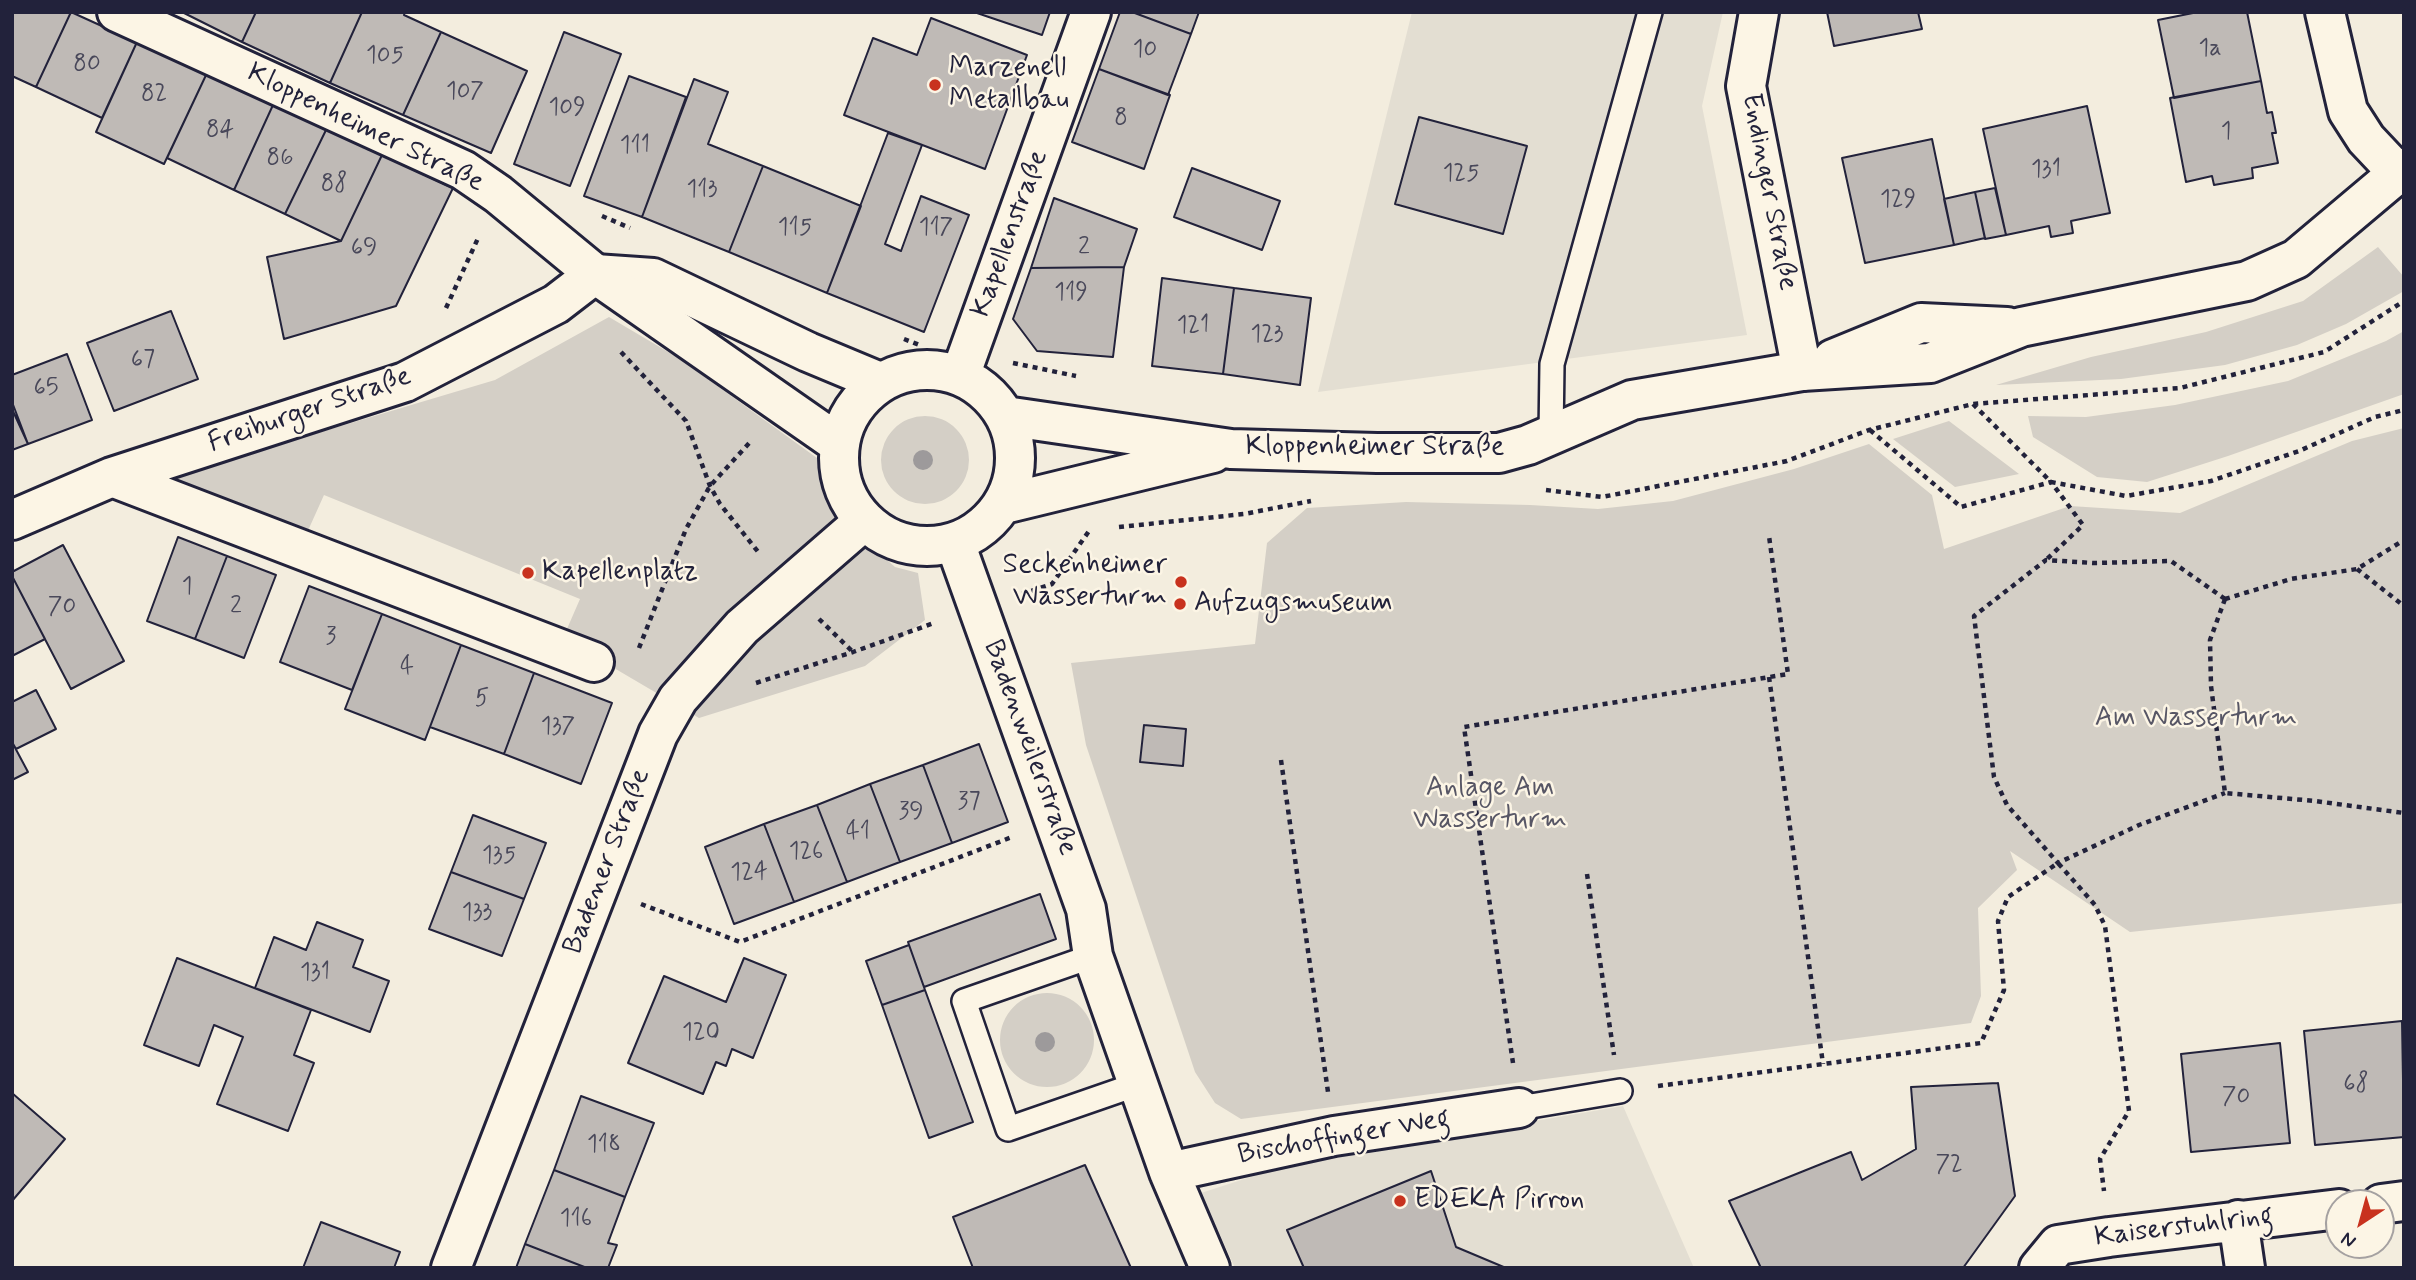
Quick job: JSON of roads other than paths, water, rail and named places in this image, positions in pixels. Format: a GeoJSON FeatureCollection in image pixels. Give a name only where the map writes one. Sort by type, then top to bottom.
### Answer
{"type":"FeatureCollection","features":[{"type":"Feature","properties":{"kind":"street","name":"Kloppenheimer Straße"},"geometry":{"type":"LineString","coordinates":[[117,12],[463,170],[498,194],[595,274],[839,444]]}},
{"type":"Feature","properties":{"kind":"street","name":"Kapellenstraße"},"geometry":{"type":"LineString","coordinates":[[960,376],[1091,12]]}},
{"type":"Feature","properties":{"kind":"street","name":"Endinger Straße"},"geometry":{"type":"LineString","coordinates":[[1759,12],[1746,86],[1802,371]]}},
{"type":"Feature","properties":{"kind":"street"},"geometry":{"type":"LineString","coordinates":[[2325,12],[2348,111],[2366,139],[2401,170]]}},
{"type":"Feature","properties":{"kind":"street","name":"Kloppenheimer Straße"},"geometry":{"type":"LineString","coordinates":[[1005,416],[1231,449],[1499,453],[1528,445],[1632,401],[1802,371],[1930,363],[2021,327],[2247,281],[2297,259],[2401,170]]}},
{"type":"Feature","properties":{"kind":"street"},"geometry":{"type":"LineString","coordinates":[[595,274],[653,278],[808,352],[880,382]]}},
{"type":"Feature","properties":{"kind":"street","name":"Freiburger Straße"},"geometry":{"type":"LineString","coordinates":[[12,520],[112,477],[405,382],[556,304],[595,274]]}},
{"type":"Feature","properties":{"kind":"street"},"geometry":{"type":"LineString","coordinates":[[933,370],[960,376],[986,392],[1005,416],[1015,445],[1014,475],[1004,504],[983,527],[956,543],[932,547],[907,545],[884,536],[864,521],[848,498],[839,472],[839,444],[847,420],[861,398],[880,382],[906,372],[933,370]]}},
{"type":"Feature","properties":{"kind":"street","name":"Kloppenheimer Straße"},"geometry":{"type":"LineString","coordinates":[[1004,504],[1231,449]]}},
{"type":"Feature","properties":{"kind":"street"},"geometry":{"type":"LineString","coordinates":[[112,477],[594,662]]}},
{"type":"Feature","properties":{"kind":"street","name":"Badener Straße"},"geometry":{"type":"LineString","coordinates":[[450,1268],[658,734],[678,699],[742,627],[864,521]]}},
{"type":"Feature","properties":{"kind":"street","name":"Badenweilerstraße"},"geometry":{"type":"LineString","coordinates":[[956,543],[1086,909],[1093,956],[1169,1172],[1210,1268]]}},
{"type":"Feature","properties":{"kind":"street","name":"Bischoffinger Weg"},"geometry":{"type":"LineString","coordinates":[[1169,1172],[1334,1136],[1519,1108]]}},
{"type":"Feature","properties":{"kind":"street","name":"Kaiserstuhlring"},"geometry":{"type":"LineString","coordinates":[[2039,1268],[2058,1245],[2325,1211]]}},
{"type":"Feature","properties":{"kind":"street"},"geometry":{"type":"LineString","coordinates":[[2238,1220],[2245,1268]]}},
{"type":"Feature","properties":{"kind":"lane"},"geometry":{"type":"LineString","coordinates":[[1551,436],[1552,364],[1650,12]]}},
{"type":"Feature","properties":{"kind":"lane"},"geometry":{"type":"LineString","coordinates":[[1093,956],[964,1001],[1008,1129],[1138,1084]]}},
{"type":"Feature","properties":{"kind":"lane"},"geometry":{"type":"LineString","coordinates":[[1519,1108],[1619,1091]]}},
{"type":"Feature","properties":{"kind":"place","name":"Marzenell Metallbau"},"geometry":{"type":"Point","coordinates":[935,85]}},
{"type":"Feature","properties":{"kind":"place","name":"Kapellenplatz"},"geometry":{"type":"Point","coordinates":[528,573]}},
{"type":"Feature","properties":{"kind":"place","name":"Seckenheimer Wasserturm"},"geometry":{"type":"Point","coordinates":[1181,582]}},
{"type":"Feature","properties":{"kind":"place","name":"Aufzugsmuseum"},"geometry":{"type":"Point","coordinates":[1180,604]}},
{"type":"Feature","properties":{"kind":"place","name":"EDEKA Pirron"},"geometry":{"type":"Point","coordinates":[1400,1201]}},
{"type":"Feature","properties":{"kind":"park label","name":"Am Wasserturm"},"geometry":{"type":"Point","coordinates":[2196,719]}},
{"type":"Feature","properties":{"kind":"park label","name":"Anlage Am Wasserturm"},"geometry":{"type":"Point","coordinates":[1490,805]}}]}
